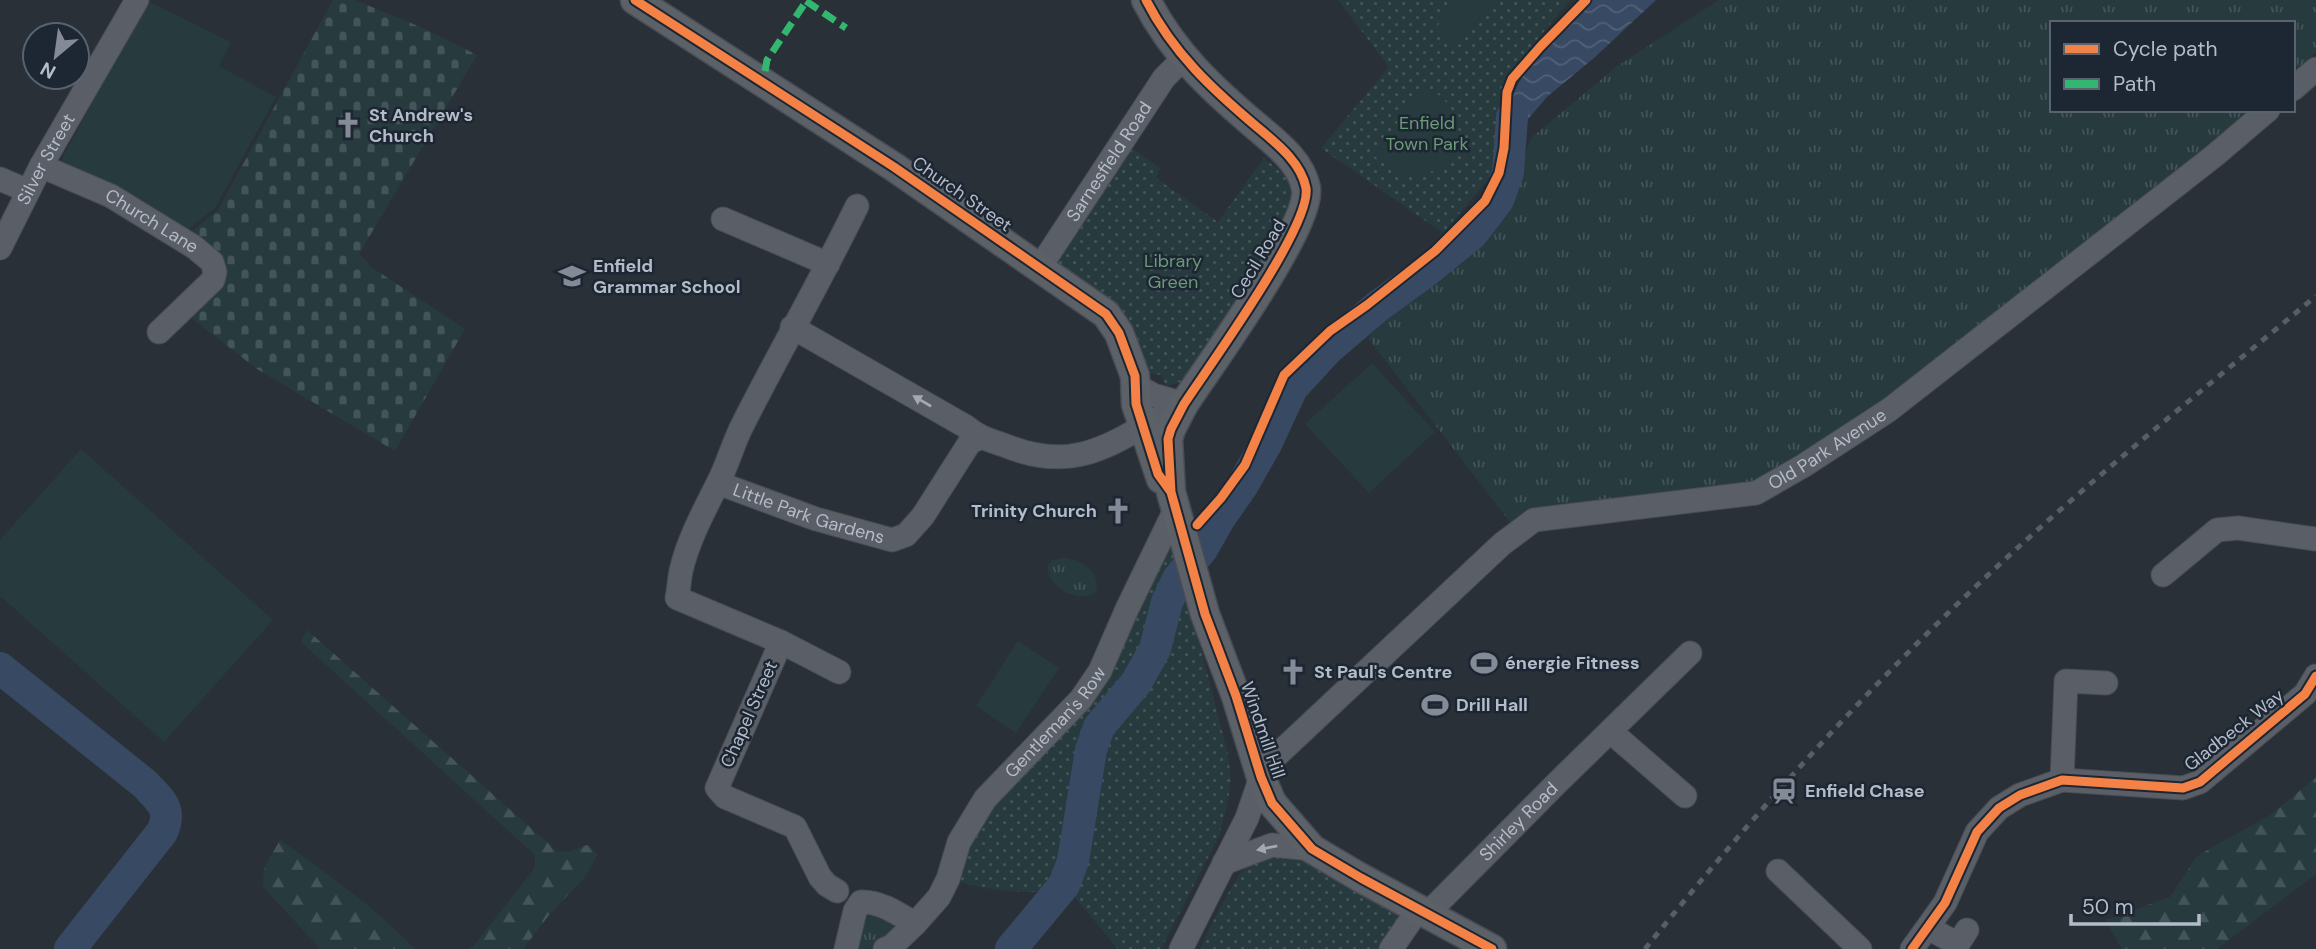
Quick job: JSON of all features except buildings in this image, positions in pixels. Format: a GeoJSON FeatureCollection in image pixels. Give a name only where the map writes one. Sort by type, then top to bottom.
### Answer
{"type":"FeatureCollection","features":[{"type":"Feature","properties":{"kind":"main road","name":"Church Street"},"geometry":{"type":"LineString","coordinates":[[635,0],[894,167],[1106,314],[1119,333],[1135,376],[1136,404],[1158,474],[1174,500]]}},
{"type":"Feature","properties":{"kind":"main road","name":"Cecil Road"},"geometry":{"type":"LineString","coordinates":[[1146,0],[1184,59],[1219,95],[1283,150],[1303,176],[1306,199],[1289,243],[1171,429],[1168,439],[1174,500]]}},
{"type":"Feature","properties":{"kind":"main road","name":"Windmill Hill"},"geometry":{"type":"LineString","coordinates":[[1174,500],[1199,591],[1272,803],[1312,849],[1492,949]]}},
{"type":"Feature","properties":{"kind":"street","name":"Silver Street"},"geometry":{"type":"LineString","coordinates":[[0,248],[41,166],[136,0]]}},
{"type":"Feature","properties":{"kind":"street","name":"Sarnesfield Road"},"geometry":{"type":"LineString","coordinates":[[1040,267],[1164,78],[1184,59]]}},
{"type":"Feature","properties":{"kind":"street"},"geometry":{"type":"LineString","coordinates":[[2295,87],[2316,69]]}},
{"type":"Feature","properties":{"kind":"street","name":"Old Park Avenue"},"geometry":{"type":"LineString","coordinates":[[1181,949],[1247,818],[1261,777],[1274,758],[1502,544],[1534,520],[1756,493],[1889,410],[2214,156],[2266,112]]}},
{"type":"Feature","properties":{"kind":"street","name":"Church Lane"},"geometry":{"type":"LineString","coordinates":[[41,166],[111,196],[194,247],[212,262],[215,272],[213,280],[159,332]]}},
{"type":"Feature","properties":{"kind":"street"},"geometry":{"type":"LineString","coordinates":[[0,179],[28,191]]}},
{"type":"Feature","properties":{"kind":"street","name":"Little Park Gardens"},"geometry":{"type":"LineString","coordinates":[[857,206],[733,444],[718,483],[816,519],[892,540],[906,535],[923,516],[970,442],[980,438]]}},
{"type":"Feature","properties":{"kind":"street"},"geometry":{"type":"LineString","coordinates":[[723,219],[828,264]]}},
{"type":"Feature","properties":{"kind":"street"},"geometry":{"type":"LineString","coordinates":[[792,327],[965,426],[980,438],[1022,453],[1042,457],[1079,455],[1124,439],[1143,426]]}},
{"type":"Feature","properties":{"kind":"street"},"geometry":{"type":"LineString","coordinates":[[1135,384],[1153,395],[1185,404]]}},
{"type":"Feature","properties":{"kind":"street","name":"Cecil Road"},"geometry":{"type":"LineString","coordinates":[[1143,426],[1185,404]]}},
{"type":"Feature","properties":{"kind":"street","name":"Chapel Street"},"geometry":{"type":"LineString","coordinates":[[718,483],[694,533],[681,571],[677,598],[781,642],[839,672]]}},
{"type":"Feature","properties":{"kind":"street","name":"Gentleman's Row"},"geometry":{"type":"LineString","coordinates":[[885,949],[892,946],[939,898],[959,842],[985,799],[1082,699],[1100,671],[1174,500]]}},
{"type":"Feature","properties":{"kind":"street"},"geometry":{"type":"LineString","coordinates":[[2163,575],[2217,530],[2238,528],[2316,540]]}},
{"type":"Feature","properties":{"kind":"street","name":"Chapel Street"},"geometry":{"type":"LineString","coordinates":[[781,642],[717,788],[725,797],[795,827],[820,877],[837,891]]}},
{"type":"Feature","properties":{"kind":"street","name":"Shirley Road"},"geometry":{"type":"LineString","coordinates":[[1391,949],[1423,912],[1690,653]]}},
{"type":"Feature","properties":{"kind":"street","name":"Gladbeck Way"},"geometry":{"type":"LineString","coordinates":[[1912,949],[1945,904],[1977,832],[1999,808],[2056,780],[2183,788],[2200,782],[2305,694],[2316,677]]}},
{"type":"Feature","properties":{"kind":"street"},"geometry":{"type":"LineString","coordinates":[[2062,780],[2066,681],[2106,682]]}},
{"type":"Feature","properties":{"kind":"street"},"geometry":{"type":"LineString","coordinates":[[1611,732],[1685,796]]}},
{"type":"Feature","properties":{"kind":"street"},"geometry":{"type":"LineString","coordinates":[[1224,863],[1272,845],[1312,849]]}},
{"type":"Feature","properties":{"kind":"street"},"geometry":{"type":"LineString","coordinates":[[1778,871],[1860,949]]}},
{"type":"Feature","properties":{"kind":"street"},"geometry":{"type":"LineString","coordinates":[[846,949],[855,911],[861,902],[895,912],[915,924]]}},
{"type":"Feature","properties":{"kind":"street"},"geometry":{"type":"LineString","coordinates":[[1928,928],[1962,941]]}},
{"type":"Feature","properties":{"kind":"green space"},"geometry":{"type":"Polygon","coordinates":[[[333,0],[355,0],[423,28],[477,55],[359,254],[371,267],[465,329],[395,451],[257,369],[185,313],[214,286],[183,233],[191,232],[218,210],[333,0]]]}},
{"type":"Feature","properties":{"kind":"green space","name":"Enfield Town Park"},"geometry":{"type":"Polygon","coordinates":[[[1338,0],[1570,0],[1509,74],[1503,89],[1496,170],[1443,233],[1321,148],[1389,67],[1338,0]]]}},
{"type":"Feature","properties":{"kind":"green space"},"geometry":{"type":"Polygon","coordinates":[[[1455,0],[1493,0],[1461,44],[1453,45],[1439,35],[1437,27],[1455,0]]]}},
{"type":"Feature","properties":{"kind":"green space"},"geometry":{"type":"Polygon","coordinates":[[[1719,0],[2316,0],[2316,52],[2295,71],[2295,21],[2050,21],[2050,112],[2250,112],[2211,149],[1865,415],[1753,482],[1541,508],[1510,522],[1368,338],[1383,320],[1484,240],[1505,209],[1531,138],[1616,67],[1719,0]]]}},
{"type":"Feature","properties":{"kind":"green space"},"geometry":{"type":"Polygon","coordinates":[[[148,1],[231,42],[219,66],[276,97],[215,208],[186,231],[60,162],[148,1]]]}},
{"type":"Feature","properties":{"kind":"green space"},"geometry":{"type":"Polygon","coordinates":[[[1424,84],[1452,110],[1458,133],[1452,154],[1444,163],[1425,174],[1408,175],[1374,156],[1424,84]]]}},
{"type":"Feature","properties":{"kind":"green space","name":"Library Green"},"geometry":{"type":"Polygon","coordinates":[[[1130,147],[1160,168],[1156,178],[1218,222],[1264,158],[1280,171],[1292,189],[1291,217],[1181,382],[1166,386],[1161,375],[1147,373],[1115,303],[1053,260],[1130,147]]]}},
{"type":"Feature","properties":{"kind":"green space"},"geometry":{"type":"Polygon","coordinates":[[[1372,363],[1435,432],[1369,493],[1305,424],[1372,363]]]}},
{"type":"Feature","properties":{"kind":"green space"},"geometry":{"type":"Polygon","coordinates":[[[81,449],[273,620],[164,742],[0,596],[0,540],[81,449]]]}},
{"type":"Feature","properties":{"kind":"green space"},"geometry":{"type":"Polygon","coordinates":[[[1171,533],[1228,754],[1231,781],[1219,836],[1161,949],[1118,949],[1067,888],[1039,892],[1010,891],[954,880],[987,802],[1041,748],[1171,533]]]}},
{"type":"Feature","properties":{"kind":"green space"},"geometry":{"type":"Polygon","coordinates":[[[1063,558],[1077,561],[1089,568],[1096,579],[1095,593],[1088,596],[1072,595],[1064,592],[1052,581],[1047,566],[1053,560],[1063,558]]]}},
{"type":"Feature","properties":{"kind":"green space"},"geometry":{"type":"Polygon","coordinates":[[[307,630],[558,852],[587,845],[598,854],[585,877],[549,915],[523,949],[471,949],[535,868],[535,855],[301,642],[307,630]]]}},
{"type":"Feature","properties":{"kind":"green space"},"geometry":{"type":"Polygon","coordinates":[[[1018,641],[1059,668],[1016,733],[976,706],[1018,641]]]}},
{"type":"Feature","properties":{"kind":"green space"},"geometry":{"type":"Polygon","coordinates":[[[2316,777],[2316,874],[2217,949],[2122,949],[2105,920],[2170,897],[2197,856],[2272,814],[2316,777]]]}},
{"type":"Feature","properties":{"kind":"green space"},"geometry":{"type":"Polygon","coordinates":[[[280,840],[367,905],[415,949],[318,949],[263,887],[264,868],[280,840]]]}},
{"type":"Feature","properties":{"kind":"green space"},"geometry":{"type":"Polygon","coordinates":[[[1274,854],[1325,871],[1406,914],[1385,949],[1201,949],[1220,908],[1244,869],[1274,854]]]}},
{"type":"Feature","properties":{"kind":"green space"},"geometry":{"type":"Polygon","coordinates":[[[865,911],[901,925],[882,944],[856,949],[865,911]]]}},
{"type":"Feature","properties":{"kind":"water"},"geometry":{"type":"Polygon","coordinates":[[[1592,0],[1656,0],[1594,58],[1548,96],[1528,119],[1512,117],[1512,102],[1517,86],[1527,70],[1592,0]]]}},
{"type":"Feature","properties":{"kind":"waterway"},"geometry":{"type":"LineString","coordinates":[[1011,949],[1064,885],[1073,861],[1091,750],[1099,727],[1136,683],[1155,649],[1167,602],[1178,579],[1202,549],[1242,486],[1266,444],[1292,388],[1329,348],[1377,307],[1472,234],[1498,200],[1508,172],[1512,117]]}},
{"type":"Feature","properties":{"kind":"waterway"},"geometry":{"type":"LineString","coordinates":[[0,668],[145,784],[160,800],[165,811],[162,832],[70,949]]}},
{"type":"Feature","properties":{"kind":"railway"},"geometry":{"type":"LineString","coordinates":[[1645,949],[1791,777],[1867,694],[1947,614],[2082,491],[2316,296]]}},
{"type":"Feature","properties":{"kind":"marked path"},"geometry":{"type":"LineString","coordinates":[[765,71],[767,60],[807,0]]}},
{"type":"Feature","properties":{"kind":"marked path"},"geometry":{"type":"LineString","coordinates":[[806,1],[846,28]]}},
{"type":"Feature","properties":{"kind":"cycle path"},"geometry":{"type":"LineString","coordinates":[[635,0],[894,167],[1106,314],[1119,333],[1135,376],[1136,404],[1158,474],[1171,492]]}},
{"type":"Feature","properties":{"kind":"cycle path"},"geometry":{"type":"LineString","coordinates":[[1146,0],[1181,53],[1224,99],[1287,154],[1299,170],[1306,188],[1304,206],[1277,263],[1184,404],[1168,439],[1171,492],[1205,614],[1236,696],[1261,777],[1272,803],[1312,849],[1492,949]]}},
{"type":"Feature","properties":{"kind":"cycle path"},"geometry":{"type":"LineString","coordinates":[[1197,525],[1245,465],[1284,375],[1330,331],[1435,251],[1485,201],[1499,173],[1504,148],[1507,92],[1512,79],[1586,0]]}},
{"type":"Feature","properties":{"kind":"cycle path"},"geometry":{"type":"LineString","coordinates":[[1912,949],[1945,903],[1977,832],[1999,808],[2020,795],[2062,780],[2183,788],[2200,782],[2305,694],[2316,676]]}},
{"type":"Feature","properties":{"kind":"place","name":"St Andrew's Church"},"geometry":{"type":"Point","coordinates":[348,125]}},
{"type":"Feature","properties":{"kind":"place","name":"Enfield Grammar School"},"geometry":{"type":"Point","coordinates":[572,276]}},
{"type":"Feature","properties":{"kind":"place","name":"Trinity Church"},"geometry":{"type":"Point","coordinates":[1118,511]}},
{"type":"Feature","properties":{"kind":"place","name":"énergie Fitness"},"geometry":{"type":"Point","coordinates":[1484,663]}},
{"type":"Feature","properties":{"kind":"place","name":"St Paul's Centre"},"geometry":{"type":"Point","coordinates":[1293,672]}},
{"type":"Feature","properties":{"kind":"place","name":"Drill Hall"},"geometry":{"type":"Point","coordinates":[1435,705]}},
{"type":"Feature","properties":{"kind":"place","name":"Enfield Chase"},"geometry":{"type":"Point","coordinates":[1784,791]}}]}
